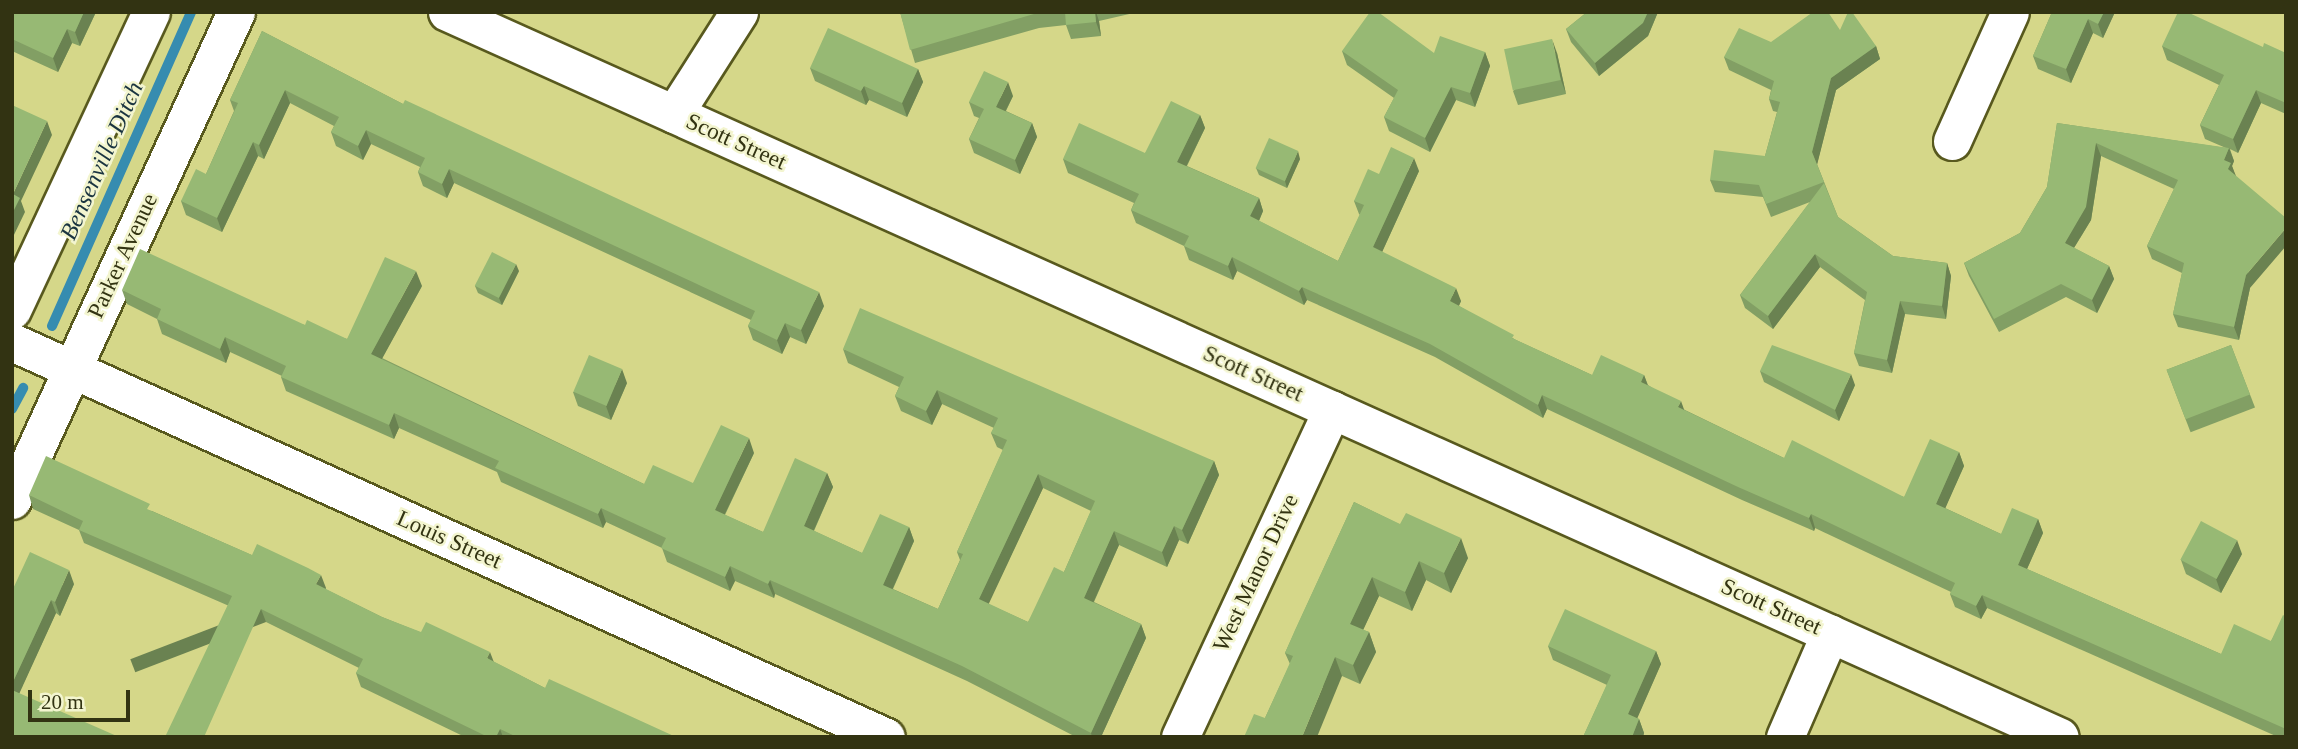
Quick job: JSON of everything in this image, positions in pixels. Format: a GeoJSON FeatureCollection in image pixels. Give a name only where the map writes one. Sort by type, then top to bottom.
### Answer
{"type":"FeatureCollection","features":[{"type":"Feature","properties":{"kind":"street"},"geometry":{"type":"LineString","coordinates":[[12,310],[151,12]]}},
{"type":"Feature","properties":{"kind":"street","name":"Parker Avenue"},"geometry":{"type":"LineString","coordinates":[[12,500],[236,12]]}},
{"type":"Feature","properties":{"kind":"street","name":"Scott Street"},"geometry":{"type":"LineString","coordinates":[[447,12],[2060,737]]}},
{"type":"Feature","properties":{"kind":"street"},"geometry":{"type":"LineString","coordinates":[[674,114],[738,12]]}},
{"type":"Feature","properties":{"kind":"street"},"geometry":{"type":"LineString","coordinates":[[1952,141],[2010,12]]}},
{"type":"Feature","properties":{"kind":"street","name":"Louis Street"},"geometry":{"type":"LineString","coordinates":[[12,342],[886,737]]}},
{"type":"Feature","properties":{"kind":"street","name":"West Manor Drive"},"geometry":{"type":"LineString","coordinates":[[1180,737],[1332,410]]}},
{"type":"Feature","properties":{"kind":"street"},"geometry":{"type":"LineString","coordinates":[[1785,737],[1830,633]]}},
{"type":"Feature","properties":{"kind":"building"},"geometry":{"type":"Polygon","coordinates":[[[12,12],[84,12],[75,32],[67,29],[53,58],[12,39],[12,12]]]}},
{"type":"Feature","properties":{"kind":"building"},"geometry":{"type":"Polygon","coordinates":[[[900,12],[1052,12],[1034,14],[910,50],[900,12]]]}},
{"type":"Feature","properties":{"kind":"building"},"geometry":{"type":"Polygon","coordinates":[[[1065,12],[1095,12],[1096,22],[1066,25],[1065,12]]]}},
{"type":"Feature","properties":{"kind":"building"},"geometry":{"type":"Polygon","coordinates":[[[1370,12],[1378,12],[1434,53],[1440,36],[1485,52],[1470,93],[1451,87],[1425,138],[1384,117],[1398,90],[1342,51],[1370,12]]]}},
{"type":"Feature","properties":{"kind":"building"},"geometry":{"type":"Polygon","coordinates":[[[1587,12],[1648,12],[1643,23],[1595,63],[1566,29],[1587,12]]]}},
{"type":"Feature","properties":{"kind":"building"},"geometry":{"type":"Polygon","coordinates":[[[1813,12],[1828,12],[1840,30],[1848,12],[1852,12],[1876,46],[1831,78],[1812,152],[1824,182],[1766,204],[1759,185],[1710,180],[1714,150],[1765,156],[1780,102],[1769,99],[1774,81],[1724,57],[1739,28],[1771,42],[1813,12]]]}},
{"type":"Feature","properties":{"kind":"building"},"geometry":{"type":"Polygon","coordinates":[[[2052,12],[2104,12],[2098,24],[2088,19],[2066,69],[2033,56],[2052,12]]]}},
{"type":"Feature","properties":{"kind":"building"},"geometry":{"type":"Polygon","coordinates":[[[2178,12],[2187,12],[2263,47],[2264,43],[2286,53],[2286,103],[2256,90],[2233,139],[2200,125],[2224,75],[2162,46],[2178,12]]]}},
{"type":"Feature","properties":{"kind":"building"},"geometry":{"type":"Polygon","coordinates":[[[828,28],[918,69],[902,103],[864,86],[861,91],[810,68],[828,28]]]}},
{"type":"Feature","properties":{"kind":"building"},"geometry":{"type":"Polygon","coordinates":[[[262,31],[403,104],[405,100],[819,292],[801,330],[785,323],[777,340],[748,326],[755,311],[449,169],[442,184],[418,172],[425,158],[366,130],[358,146],[331,132],[339,117],[285,90],[259,145],[253,142],[217,218],[181,201],[196,169],[206,174],[238,103],[230,100],[262,31]]]}},
{"type":"Feature","properties":{"kind":"building"},"geometry":{"type":"Polygon","coordinates":[[[1552,39],[1561,80],[1513,90],[1504,49],[1552,39]]]}},
{"type":"Feature","properties":{"kind":"building"},"geometry":{"type":"Polygon","coordinates":[[[984,71],[1008,82],[996,107],[1032,123],[1015,160],[969,139],[984,109],[969,102],[984,71]]]}},
{"type":"Feature","properties":{"kind":"building"},"geometry":{"type":"Polygon","coordinates":[[[1171,101],[1200,115],[1177,162],[1259,198],[1250,216],[1338,261],[1364,205],[1354,201],[1368,169],[1379,174],[1391,147],[1414,158],[1373,247],[1456,288],[1450,301],[1514,335],[1512,338],[1592,375],[1601,355],[1644,375],[1641,382],[1681,401],[1678,407],[1784,458],[1792,440],[1904,497],[1930,439],[1959,452],[1936,504],[2001,534],[2012,508],[2038,519],[2018,565],[2221,654],[2234,624],[2271,641],[2283,615],[2286,617],[2286,729],[1982,595],[1976,606],[1950,594],[1955,583],[1811,514],[1809,518],[1738,487],[1542,395],[1538,405],[1430,344],[1302,287],[1299,291],[1232,257],[1228,266],[1184,246],[1189,236],[1131,210],[1139,194],[1063,159],[1079,123],[1145,153],[1171,101]]]}},
{"type":"Feature","properties":{"kind":"building"},"geometry":{"type":"Polygon","coordinates":[[[12,105],[47,121],[13,194],[20,198],[12,214],[12,105]]]}},
{"type":"Feature","properties":{"kind":"building"},"geometry":{"type":"Polygon","coordinates":[[[2057,123],[2229,148],[2224,160],[2231,163],[2228,169],[2286,218],[2286,228],[2246,275],[2234,327],[2173,314],[2184,263],[2147,246],[2178,180],[2096,143],[2086,207],[2065,243],[2109,266],[2092,300],[2061,284],[1994,319],[1964,263],[2020,233],[2047,187],[2057,123]]]}},
{"type":"Feature","properties":{"kind":"building"},"geometry":{"type":"Polygon","coordinates":[[[1269,138],[1298,151],[1285,181],[1256,168],[1269,138]]]}},
{"type":"Feature","properties":{"kind":"building"},"geometry":{"type":"Polygon","coordinates":[[[1824,183],[1838,217],[1893,256],[1947,263],[1942,306],[1900,301],[1887,360],[1854,353],[1867,292],[1815,254],[1768,316],[1740,295],[1824,183]]]}},
{"type":"Feature","properties":{"kind":"building"},"geometry":{"type":"Polygon","coordinates":[[[140,249],[305,325],[307,320],[347,339],[385,257],[416,271],[371,354],[644,484],[653,465],[693,483],[721,425],[749,438],[715,510],[763,532],[795,458],[827,473],[804,526],[862,553],[880,514],[909,527],[883,585],[938,609],[963,554],[957,552],[1007,440],[991,433],[998,418],[937,390],[926,411],[895,396],[904,377],[843,349],[860,308],[1214,461],[1182,530],[1174,526],[1162,552],[1114,531],[1084,598],[1141,624],[1091,733],[962,666],[770,580],[768,584],[730,566],[725,577],[661,548],[666,538],[601,508],[598,514],[495,468],[499,461],[394,413],[389,425],[281,377],[286,366],[225,337],[220,349],[157,319],[161,309],[122,290],[140,249]],[[1038,474],[979,599],[1028,622],[1054,567],[1064,572],[1095,501],[1038,474]]]}},
{"type":"Feature","properties":{"kind":"building"},"geometry":{"type":"Polygon","coordinates":[[[492,252],[516,264],[499,298],[475,286],[492,252]]]}},
{"type":"Feature","properties":{"kind":"building"},"geometry":{"type":"Polygon","coordinates":[[[1772,345],[1851,374],[1835,410],[1760,371],[1772,345]]]}},
{"type":"Feature","properties":{"kind":"building"},"geometry":{"type":"Polygon","coordinates":[[[2231,345],[2250,394],[2186,419],[2167,370],[2231,345]]]}},
{"type":"Feature","properties":{"kind":"building"},"geometry":{"type":"Polygon","coordinates":[[[589,355],[622,369],[607,406],[573,392],[589,355]]]}},
{"type":"Feature","properties":{"kind":"building"},"geometry":{"type":"Polygon","coordinates":[[[46,456],[150,504],[147,509],[252,555],[257,544],[308,568],[321,575],[316,584],[382,617],[421,632],[426,622],[490,652],[487,658],[545,688],[549,679],[676,737],[517,737],[500,729],[496,737],[488,737],[356,673],[363,659],[261,609],[204,737],[165,737],[232,596],[79,530],[83,521],[29,495],[46,456]]]}},
{"type":"Feature","properties":{"kind":"building"},"geometry":{"type":"Polygon","coordinates":[[[1354,502],[1400,524],[1406,513],[1461,538],[1444,573],[1419,561],[1405,592],[1372,577],[1350,624],[1369,632],[1353,665],[1335,657],[1302,737],[1244,737],[1254,714],[1265,718],[1293,656],[1285,653],[1354,502]]]}},
{"type":"Feature","properties":{"kind":"building"},"geometry":{"type":"Polygon","coordinates":[[[2201,521],[2237,540],[2217,579],[2180,560],[2201,521]]]}},
{"type":"Feature","properties":{"kind":"building"},"geometry":{"type":"Polygon","coordinates":[[[30,552],[69,570],[55,602],[51,600],[12,684],[12,591],[30,552]]]}},
{"type":"Feature","properties":{"kind":"building"},"geometry":{"type":"Polygon","coordinates":[[[1565,609],[1656,651],[1628,714],[1639,719],[1632,737],[1583,737],[1611,675],[1548,646],[1565,609]]]}},
{"type":"Feature","properties":{"kind":"building"},"geometry":{"type":"Polygon","coordinates":[[[12,690],[119,737],[12,737],[12,690]]]}},
{"type":"Feature","properties":{"kind":"waterway","name":"Bensenville Ditch"},"geometry":{"type":"LineString","coordinates":[[52,326],[191,12]]}},
{"type":"Feature","properties":{"kind":"waterway","name":"Bensenville Ditch"},"geometry":{"type":"LineString","coordinates":[[12,409],[23,388]]}}]}
